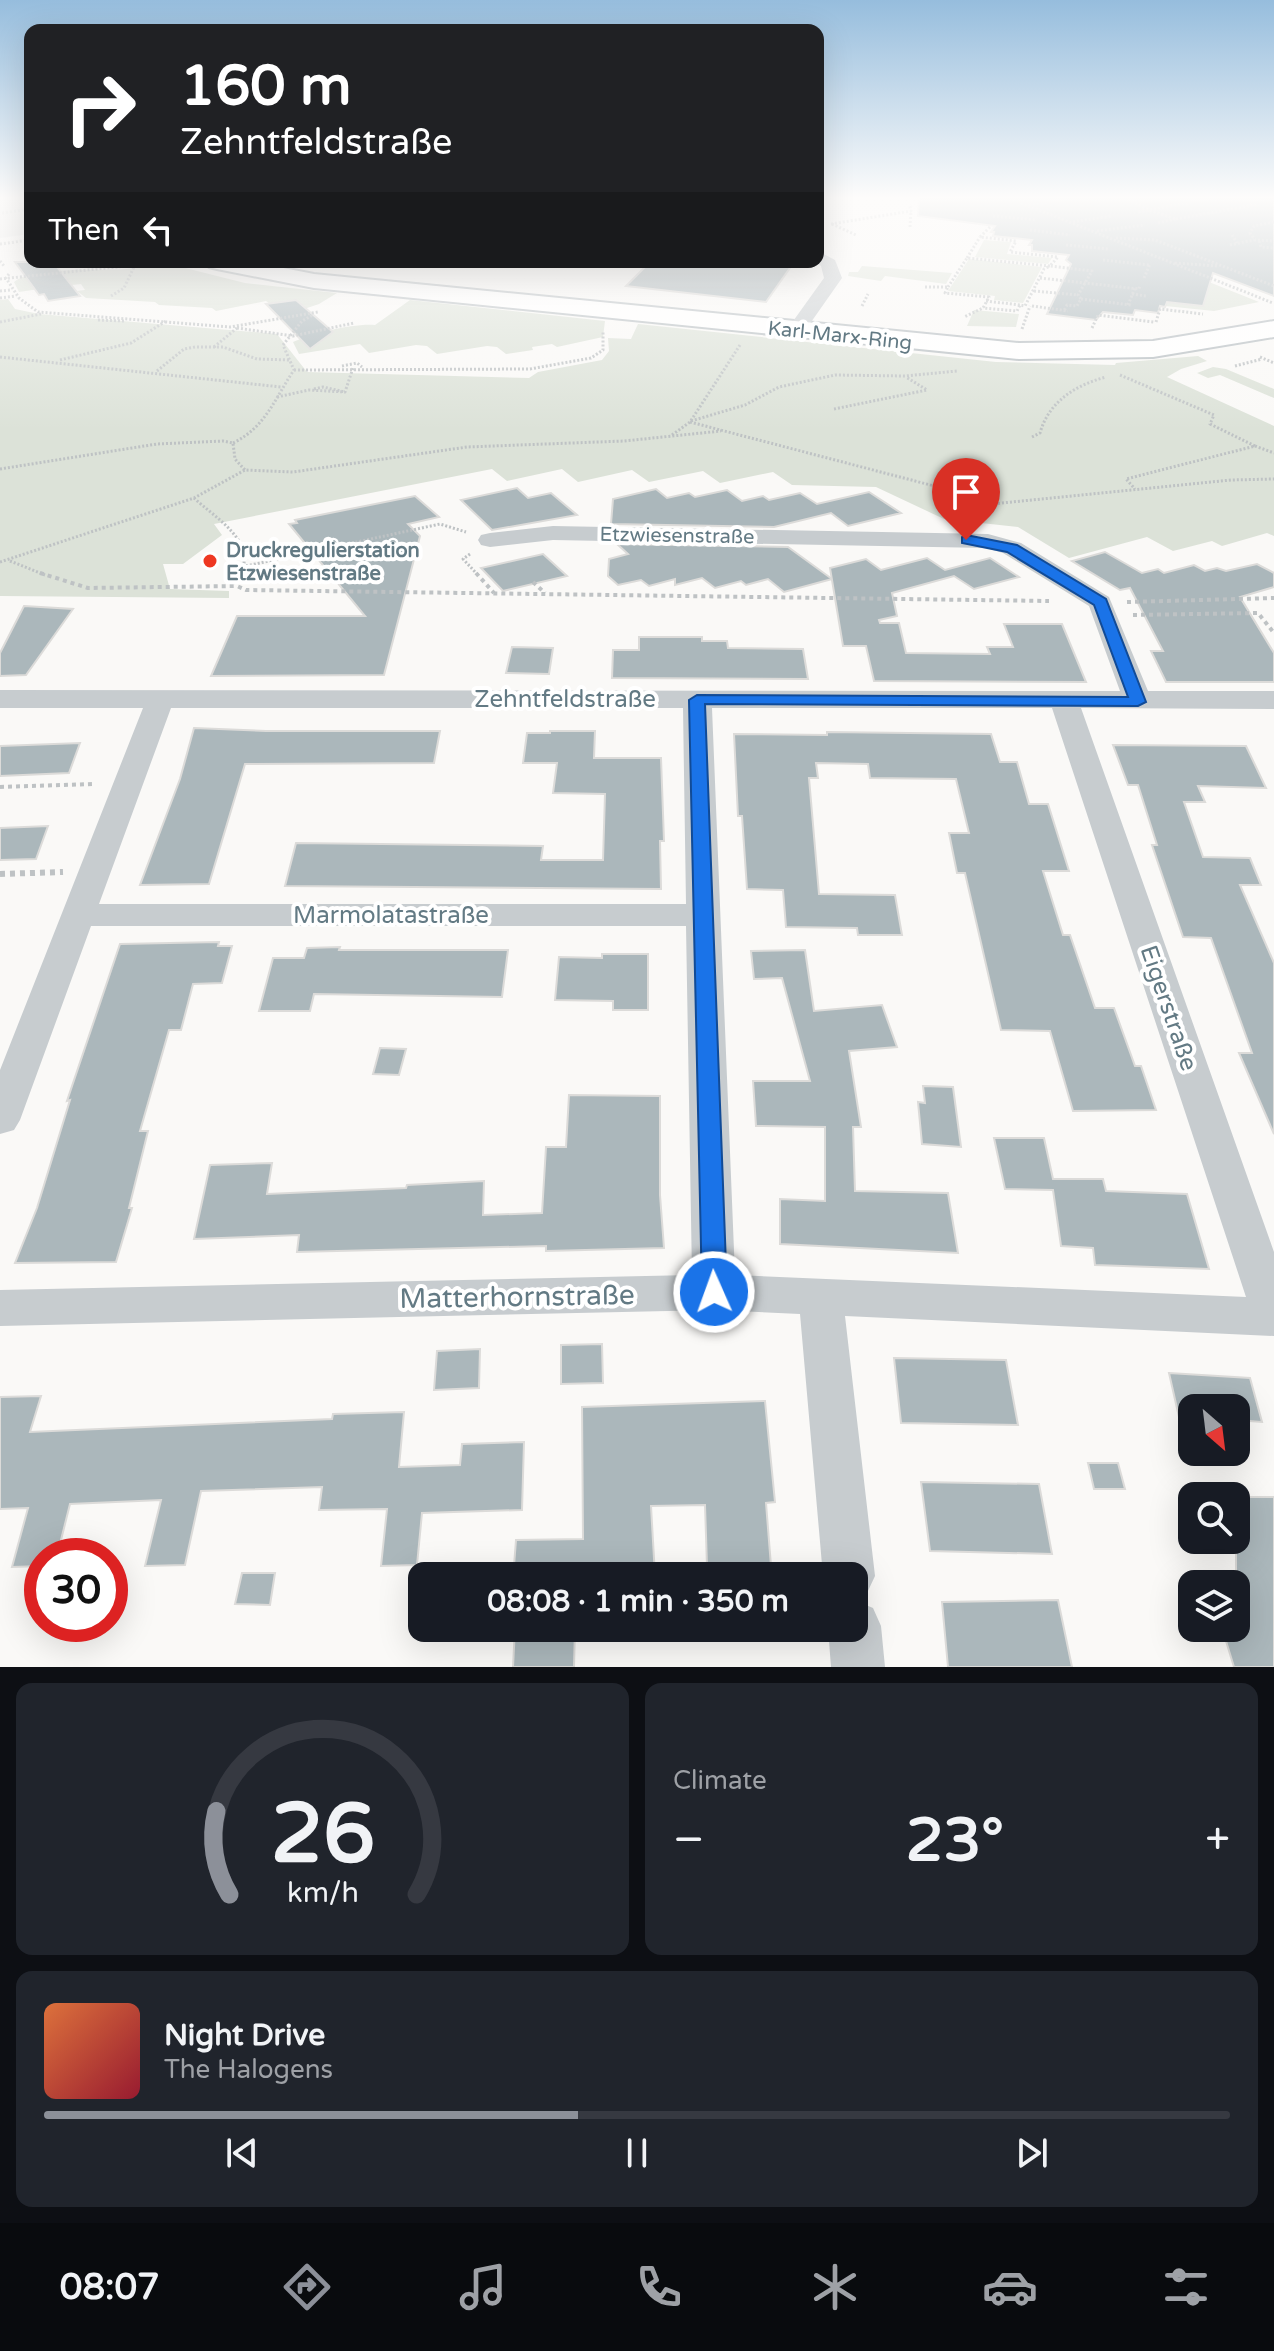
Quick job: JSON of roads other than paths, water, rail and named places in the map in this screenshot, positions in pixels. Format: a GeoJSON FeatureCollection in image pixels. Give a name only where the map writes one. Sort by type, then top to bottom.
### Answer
{"type":"FeatureCollection","features":[{"type":"Feature","properties":{"kind":"main road","name":"Karl-Marx-Ring"},"geometry":{"type":"LineString","coordinates":[[282,275],[314,281],[789,324],[984,337],[1072,340],[1164,335],[1274,315]]}},
{"type":"Feature","properties":{"kind":"main road","name":"Karl-Marx-Ring"},"geometry":{"type":"LineString","coordinates":[[356,275],[1061,353],[1153,349],[1274,329]]}},
{"type":"Feature","properties":{"kind":"street"},"geometry":{"type":"LineString","coordinates":[[789,324],[813,275]]}},
{"type":"Feature","properties":{"kind":"street"},"geometry":{"type":"LineString","coordinates":[[789,324],[833,278],[832,275]]}},
{"type":"Feature","properties":{"kind":"street","name":"Etzwiesenstraße"},"geometry":{"type":"LineString","coordinates":[[490,540],[553,533],[988,541],[1012,548],[1103,609],[1138,702]]}},
{"type":"Feature","properties":{"kind":"street"},"geometry":{"type":"LineString","coordinates":[[0,1120],[161,697]]}},
{"type":"Feature","properties":{"kind":"street","name":"Zehntfeldstraße"},"geometry":{"type":"LineString","coordinates":[[0,699],[1274,700]]}},
{"type":"Feature","properties":{"kind":"street"},"geometry":{"type":"LineString","coordinates":[[697,700],[714,1292]]}},
{"type":"Feature","properties":{"kind":"street","name":"Eigerstraße"},"geometry":{"type":"LineString","coordinates":[[1064,701],[1274,1316]]}},
{"type":"Feature","properties":{"kind":"street","name":"Marmolatastraße"},"geometry":{"type":"LineString","coordinates":[[78,915],[703,915]]}},
{"type":"Feature","properties":{"kind":"street","name":"Matterhornstraße"},"geometry":{"type":"LineString","coordinates":[[0,1308],[714,1292],[1274,1316]]}},
{"type":"Feature","properties":{"kind":"street"},"geometry":{"type":"LineString","coordinates":[[821,1298],[848,1562]]}},
{"type":"Feature","properties":{"kind":"street"},"geometry":{"type":"LineString","coordinates":[[856,1642],[858,1667]]}},
{"type":"Feature","properties":{"kind":"place","name":"Druckregulierstation Etzwiesenstraße"},"geometry":{"type":"Point","coordinates":[210,561]}}]}
